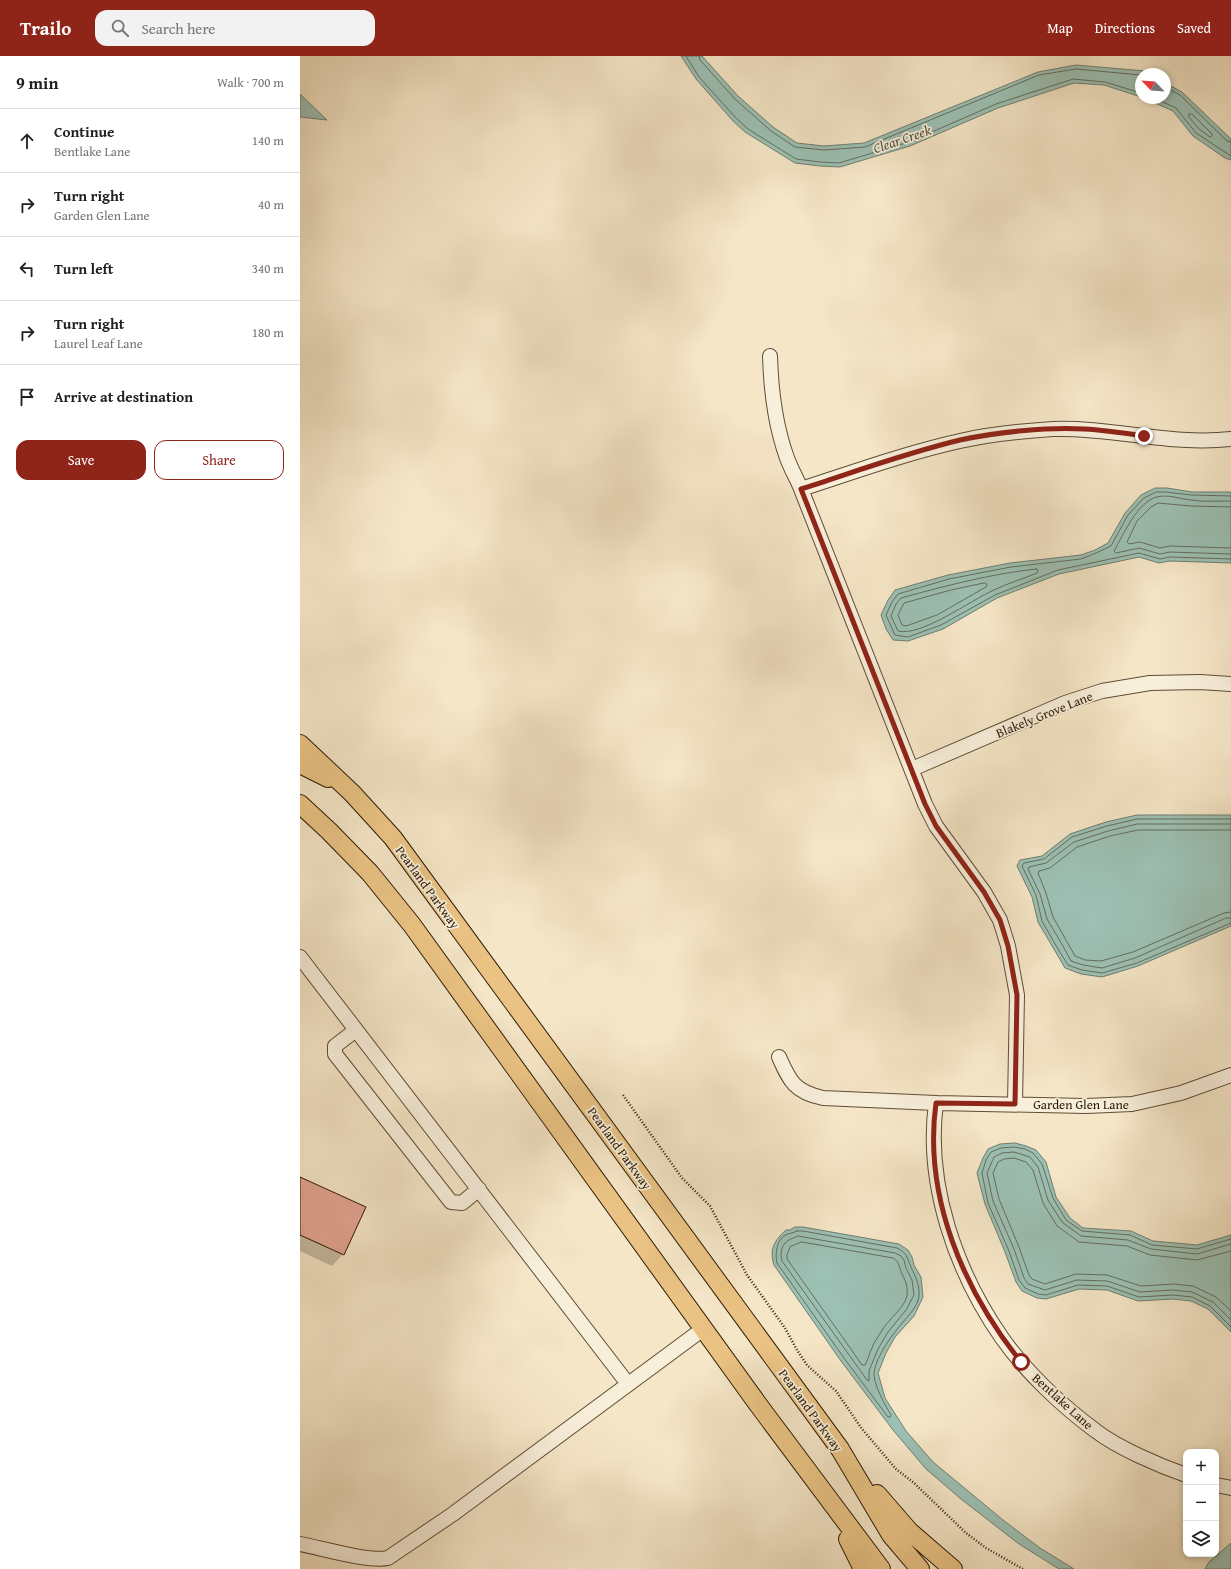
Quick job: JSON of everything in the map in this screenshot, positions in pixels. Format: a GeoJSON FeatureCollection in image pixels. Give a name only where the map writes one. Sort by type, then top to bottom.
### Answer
{"type":"FeatureCollection","features":[{"type":"Feature","properties":{"kind":"main road","name":"Pearland Parkway"},"geometry":{"type":"LineString","coordinates":[[300,744],[352,793],[393,838],[840,1449],[891,1535],[920,1569]]}},
{"type":"Feature","properties":{"kind":"main road"},"geometry":{"type":"LineString","coordinates":[[300,764],[319,772],[352,793]]}},
{"type":"Feature","properties":{"kind":"main road"},"geometry":{"type":"LineString","coordinates":[[300,804],[370,873],[412,925],[703,1329],[819,1488],[881,1569]]}},
{"type":"Feature","properties":{"kind":"main road"},"geometry":{"type":"LineString","coordinates":[[840,1449],[909,1531],[953,1569]]}},
{"type":"Feature","properties":{"kind":"main road"},"geometry":{"type":"LineString","coordinates":[[819,1488],[863,1569]]}},
{"type":"Feature","properties":{"kind":"street"},"geometry":{"type":"LineString","coordinates":[[770,356],[772,396],[780,435],[788,460],[801,489],[925,804],[936,826],[984,892],[1000,920],[1008,946],[1017,995],[1015,1104]]}},
{"type":"Feature","properties":{"kind":"street"},"geometry":{"type":"LineString","coordinates":[[801,489],[913,453],[961,440],[991,435],[1053,429],[1083,429],[1200,440],[1231,439]]}},
{"type":"Feature","properties":{"kind":"street","name":"Blakely Grove Lane"},"geometry":{"type":"LineString","coordinates":[[912,769],[1065,703],[1102,691],[1150,683],[1193,682],[1231,684]]}},
{"type":"Feature","properties":{"kind":"street"},"geometry":{"type":"LineString","coordinates":[[300,957],[628,1384]]}},
{"type":"Feature","properties":{"kind":"street"},"geometry":{"type":"LineString","coordinates":[[356,1030],[335,1046],[335,1054],[451,1202],[462,1203],[479,1189]]}},
{"type":"Feature","properties":{"kind":"street","name":"Garden Glen Lane"},"geometry":{"type":"LineString","coordinates":[[779,1057],[792,1083],[802,1092],[812,1096],[823,1098],[936,1103],[1086,1106],[1132,1104],[1181,1094],[1231,1074]]}},
{"type":"Feature","properties":{"kind":"street","name":"Bentlake Lane"},"geometry":{"type":"LineString","coordinates":[[936,1103],[934,1121],[936,1164],[941,1198],[949,1234],[962,1266],[979,1300],[1002,1338],[1039,1381],[1097,1432],[1116,1444],[1183,1474]]}},
{"type":"Feature","properties":{"kind":"street"},"geometry":{"type":"LineString","coordinates":[[300,1544],[364,1557],[379,1559],[388,1558],[453,1514],[703,1329]]}},
{"type":"Feature","properties":{"kind":"street"},"geometry":{"type":"LineString","coordinates":[[1219,1486],[1231,1488]]}},
{"type":"Feature","properties":{"kind":"path"},"geometry":{"type":"LineString","coordinates":[[623,1095],[682,1178],[710,1206],[747,1275],[785,1328],[807,1365],[836,1391],[862,1429],[896,1469],[919,1487],[966,1533],[986,1548],[1023,1569]]}},
{"type":"Feature","properties":{"kind":"water","name":"Clear Creek"},"geometry":{"type":"Polygon","coordinates":[[[681,56],[702,56],[738,96],[773,127],[797,143],[824,146],[864,143],[1038,72],[1076,65],[1135,70],[1135,95],[1104,85],[1074,83],[998,108],[910,146],[840,167],[795,163],[745,132],[733,121],[696,79],[681,56]]]}},
{"type":"Feature","properties":{"kind":"water"},"geometry":{"type":"Polygon","coordinates":[[[1171,86],[1182,92],[1231,139],[1231,160],[1225,158],[1193,136],[1173,111],[1157,104],[1171,104],[1171,86]]]}},
{"type":"Feature","properties":{"kind":"water"},"geometry":{"type":"Polygon","coordinates":[[[300,94],[327,120],[300,117],[300,94]]]}},
{"type":"Feature","properties":{"kind":"water"},"geometry":{"type":"Polygon","coordinates":[[[1155,488],[1167,488],[1192,492],[1231,492],[1231,563],[1170,561],[1159,563],[1139,557],[1059,574],[997,598],[943,629],[908,641],[893,640],[886,629],[881,615],[888,600],[895,590],[948,575],[1010,563],[1081,555],[1095,550],[1108,543],[1125,513],[1141,495],[1155,488]]]}},
{"type":"Feature","properties":{"kind":"water"},"geometry":{"type":"Polygon","coordinates":[[[1137,815],[1231,815],[1231,926],[1138,966],[1102,977],[1081,974],[1065,968],[1038,922],[1032,897],[1017,866],[1020,860],[1042,856],[1070,834],[1106,822],[1137,815]]]}},
{"type":"Feature","properties":{"kind":"water"},"geometry":{"type":"Polygon","coordinates":[[[1015,1143],[1036,1150],[1046,1162],[1056,1197],[1070,1218],[1083,1228],[1131,1231],[1153,1241],[1197,1245],[1231,1235],[1231,1332],[1208,1309],[1191,1301],[1173,1299],[1138,1301],[1107,1290],[1079,1289],[1046,1299],[1037,1298],[1022,1291],[1016,1282],[985,1204],[977,1173],[988,1149],[1000,1144],[1015,1143]]]}},
{"type":"Feature","properties":{"kind":"water"},"geometry":{"type":"Polygon","coordinates":[[[795,1227],[803,1227],[899,1244],[908,1250],[921,1277],[923,1297],[914,1316],[895,1337],[886,1353],[878,1373],[885,1398],[906,1431],[933,1462],[1003,1520],[1040,1548],[1074,1569],[1059,1569],[1019,1544],[961,1499],[926,1469],[893,1430],[841,1361],[774,1265],[772,1250],[778,1238],[786,1230],[790,1230],[795,1227]]]}},
{"type":"Feature","properties":{"kind":"water"},"geometry":{"type":"Polygon","coordinates":[[[1231,1543],[1231,1569],[1205,1569],[1209,1562],[1215,1557],[1219,1557],[1219,1553],[1231,1543]]]}},
{"type":"Feature","properties":{"kind":"building"},"geometry":{"type":"Polygon","coordinates":[[[300,1177],[366,1207],[344,1255],[300,1235],[300,1177]]]}},
{"type":"Feature","properties":{"kind":"route"},"geometry":{"type":"LineString","coordinates":[[1021,1362],[1002,1338],[979,1300],[962,1266],[949,1234],[939,1187],[934,1138],[936,1103],[1015,1104],[1017,995],[1008,946],[1000,920],[984,892],[936,826],[925,804],[801,489],[941,445],[991,435],[1053,429],[1083,429],[1144,436]]}}]}
